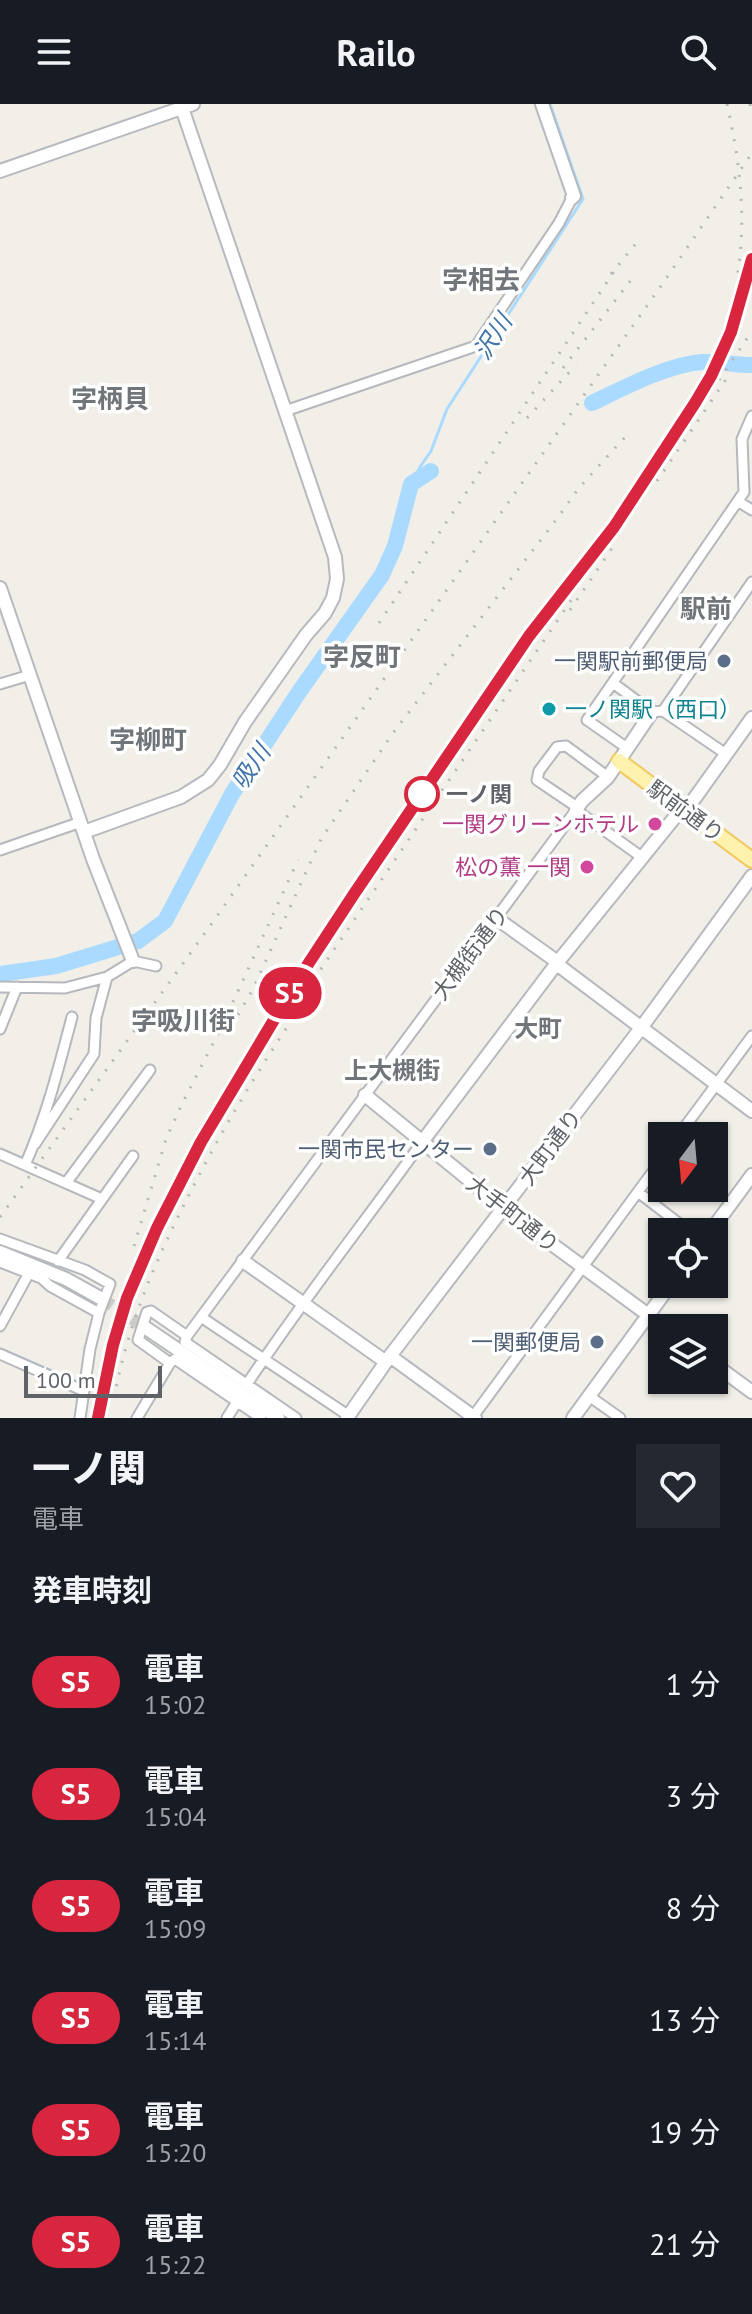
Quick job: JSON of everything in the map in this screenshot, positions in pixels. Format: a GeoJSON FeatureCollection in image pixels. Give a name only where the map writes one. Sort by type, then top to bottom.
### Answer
{"type":"FeatureCollection","features":[{"type":"Feature","properties":{"kind":"main road","name":"駅前通り"},"geometry":{"type":"LineString","coordinates":[[619,761],[752,860]]}},
{"type":"Feature","properties":{"kind":"street"},"geometry":{"type":"LineString","coordinates":[[285,411],[476,346],[574,196],[542,104]]}},
{"type":"Feature","properties":{"kind":"street"},"geometry":{"type":"LineString","coordinates":[[0,171],[184,105],[335,557],[337,579],[333,598],[325,613],[245,722],[208,780],[181,797],[0,850]]}},
{"type":"Feature","properties":{"kind":"street"},"geometry":{"type":"LineString","coordinates":[[627,748],[587,720],[739,502],[744,492],[742,439],[752,416]]}},
{"type":"Feature","properties":{"kind":"street"},"geometry":{"type":"LineString","coordinates":[[739,502],[752,510]]}},
{"type":"Feature","properties":{"kind":"street"},"geometry":{"type":"LineString","coordinates":[[576,809],[608,777],[752,582]]}},
{"type":"Feature","properties":{"kind":"street"},"geometry":{"type":"LineString","coordinates":[[1,594],[132,957]]}},
{"type":"Feature","properties":{"kind":"street"},"geometry":{"type":"LineString","coordinates":[[0,684],[30,675]]}},
{"type":"Feature","properties":{"kind":"street"},"geometry":{"type":"LineString","coordinates":[[613,683],[726,754]]}},
{"type":"Feature","properties":{"kind":"street"},"geometry":{"type":"LineString","coordinates":[[247,1384],[302,1302],[557,963],[675,817],[692,802],[752,718]]}},
{"type":"Feature","properties":{"kind":"street"},"geometry":{"type":"LineString","coordinates":[[608,777],[566,746],[557,747],[539,771],[537,780],[643,858]]}},
{"type":"Feature","properties":{"kind":"street","name":"大槻街通り"},"geometry":{"type":"LineString","coordinates":[[187,1336],[576,809]]}},
{"type":"Feature","properties":{"kind":"street","name":"大町通り"},"geometry":{"type":"LineString","coordinates":[[348,1417],[388,1359],[641,1028],[752,876]]}},
{"type":"Feature","properties":{"kind":"street"},"geometry":{"type":"LineString","coordinates":[[496,918],[752,1111]]}},
{"type":"Feature","properties":{"kind":"street"},"geometry":{"type":"LineString","coordinates":[[132,957],[156,966]]}},
{"type":"Feature","properties":{"kind":"street"},"geometry":{"type":"LineString","coordinates":[[0,987],[65,988],[107,977],[132,957]]}},
{"type":"Feature","properties":{"kind":"street"},"geometry":{"type":"LineString","coordinates":[[25,1165],[35,1144],[94,1054],[96,1018],[107,977]]}},
{"type":"Feature","properties":{"kind":"street"},"geometry":{"type":"LineString","coordinates":[[0,1029],[17,987]]}},
{"type":"Feature","properties":{"kind":"street"},"geometry":{"type":"LineString","coordinates":[[35,1144],[72,1017]]}},
{"type":"Feature","properties":{"kind":"street"},"geometry":{"type":"LineString","coordinates":[[688,1122],[752,1036]]}},
{"type":"Feature","properties":{"kind":"street"},"geometry":{"type":"LineString","coordinates":[[66,1183],[150,1070]]}},
{"type":"Feature","properties":{"kind":"street","name":"大手町通り"},"geometry":{"type":"LineString","coordinates":[[365,1095],[504,1208],[648,1315]]}},
{"type":"Feature","properties":{"kind":"street"},"geometry":{"type":"LineString","coordinates":[[0,1154],[102,1199]]}},
{"type":"Feature","properties":{"kind":"street"},"geometry":{"type":"LineString","coordinates":[[58,1261],[133,1156]]}},
{"type":"Feature","properties":{"kind":"street"},"geometry":{"type":"LineString","coordinates":[[720,1218],[752,1175]]}},
{"type":"Feature","properties":{"kind":"street"},"geometry":{"type":"LineString","coordinates":[[243,1261],[473,1418],[648,1178]]}},
{"type":"Feature","properties":{"kind":"street"},"geometry":{"type":"LineString","coordinates":[[638,1192],[672,1218]]}},
{"type":"Feature","properties":{"kind":"street"},"geometry":{"type":"LineString","coordinates":[[0,1239],[85,1270],[110,1284],[90,1349],[80,1418]]}},
{"type":"Feature","properties":{"kind":"street"},"geometry":{"type":"LineString","coordinates":[[0,1252],[66,1279],[102,1299]]}},
{"type":"Feature","properties":{"kind":"street"},"geometry":{"type":"LineString","coordinates":[[0,1262],[41,1278],[99,1313]]}},
{"type":"Feature","properties":{"kind":"street"},"geometry":{"type":"LineString","coordinates":[[0,1326],[29,1273]]}},
{"type":"Feature","properties":{"kind":"street"},"geometry":{"type":"LineString","coordinates":[[170,1363],[138,1340],[147,1312],[151,1311],[187,1336],[185,1342],[296,1418]]}},
{"type":"Feature","properties":{"kind":"street"},"geometry":{"type":"LineString","coordinates":[[573,1418],[648,1315]]}},
{"type":"Feature","properties":{"kind":"street"},"geometry":{"type":"LineString","coordinates":[[201,1317],[348,1417]]}},
{"type":"Feature","properties":{"kind":"street"},"geometry":{"type":"LineString","coordinates":[[146,1328],[278,1418]]}},
{"type":"Feature","properties":{"kind":"street"},"geometry":{"type":"LineString","coordinates":[[0,1354],[84,1391]]}},
{"type":"Feature","properties":{"kind":"street"},"geometry":{"type":"LineString","coordinates":[[137,1418],[175,1359],[261,1418]]}},
{"type":"Feature","properties":{"kind":"street"},"geometry":{"type":"LineString","coordinates":[[728,1374],[752,1392]]}},
{"type":"Feature","properties":{"kind":"street"},"geometry":{"type":"LineString","coordinates":[[589,1396],[620,1418]]}},
{"type":"Feature","properties":{"kind":"street"},"geometry":{"type":"LineString","coordinates":[[227,1418],[237,1402]]}},
{"type":"Feature","properties":{"kind":"waterway","name":"沢川"},"geometry":{"type":"LineString","coordinates":[[411,484],[431,451],[447,409],[583,199],[550,104]]}},
{"type":"Feature","properties":{"kind":"waterway","name":"吸川"},"geometry":{"type":"LineString","coordinates":[[592,403],[646,378],[688,364],[752,365]]}},
{"type":"Feature","properties":{"kind":"waterway","name":"吸川"},"geometry":{"type":"LineString","coordinates":[[0,974],[56,966],[138,941],[165,921],[232,794],[382,575],[395,546],[411,484],[431,471]]}},
{"type":"Feature","properties":{"kind":"waterway"},"geometry":{"type":"LineString","coordinates":[[0,1349],[80,1383]]}},
{"type":"Feature","properties":{"kind":"tunnel"},"geometry":{"type":"LineString","coordinates":[[102,1299],[146,1328]]}},
{"type":"Feature","properties":{"kind":"railway"},"geometry":{"type":"LineString","coordinates":[[727,104],[741,191],[737,278]]}},
{"type":"Feature","properties":{"kind":"railway"},"geometry":{"type":"LineString","coordinates":[[750,104],[752,113]]}},
{"type":"Feature","properties":{"kind":"railway"},"geometry":{"type":"LineString","coordinates":[[0,1217],[205,933],[752,153]]}},
{"type":"Feature","properties":{"kind":"railway"},"geometry":{"type":"LineString","coordinates":[[611,274],[638,241]]}},
{"type":"Feature","properties":{"kind":"railway"},"geometry":{"type":"LineString","coordinates":[[98,1418],[113,1345],[127,1298],[157,1228],[201,1142],[299,978],[354,894],[529,636],[614,527],[695,403],[731,332],[752,259]]}},
{"type":"Feature","properties":{"kind":"railway"},"geometry":{"type":"LineString","coordinates":[[379,623],[617,267]]}},
{"type":"Feature","properties":{"kind":"railway"},"geometry":{"type":"LineString","coordinates":[[563,368],[631,280]]}},
{"type":"Feature","properties":{"kind":"railway"},"geometry":{"type":"LineString","coordinates":[[719,380],[752,331]]}},
{"type":"Feature","properties":{"kind":"railway"},"geometry":{"type":"LineString","coordinates":[[527,418],[576,365]]}},
{"type":"Feature","properties":{"kind":"railway"},"geometry":{"type":"LineString","coordinates":[[657,481],[731,372]]}},
{"type":"Feature","properties":{"kind":"railway"},"geometry":{"type":"LineString","coordinates":[[238,1015],[253,989],[321,839],[393,733],[578,489],[626,436]]}},
{"type":"Feature","properties":{"kind":"railway"},"geometry":{"type":"LineString","coordinates":[[570,610],[617,541]]}},
{"type":"Feature","properties":{"kind":"railway"},"geometry":{"type":"LineString","coordinates":[[287,1019],[572,599]]}},
{"type":"Feature","properties":{"kind":"railway"},"geometry":{"type":"LineString","coordinates":[[134,1246],[166,1139],[298,860]]}},
{"type":"Feature","properties":{"kind":"railway"},"geometry":{"type":"LineString","coordinates":[[114,1398],[136,1314],[169,1236],[231,1117],[298,1011]]}},
{"type":"Feature","properties":{"kind":"train","name":"S5"},"geometry":{"type":"LineString","coordinates":[[98,1418],[107,1369],[127,1298],[157,1228],[201,1142],[299,978],[354,894],[529,636],[614,527],[695,403],[731,332],[752,259]]}},
{"type":"Feature","properties":{"kind":"place","name":"一関駅前郵便局"},"geometry":{"type":"Point","coordinates":[724,661]}},
{"type":"Feature","properties":{"kind":"place","name":"一ノ関駅（西口）"},"geometry":{"type":"Point","coordinates":[549,709]}},
{"type":"Feature","properties":{"kind":"place","name":"一ノ関"},"geometry":{"type":"Point","coordinates":[422,794]}},
{"type":"Feature","properties":{"kind":"place","name":"一関グリーンホテル"},"geometry":{"type":"Point","coordinates":[655,824]}},
{"type":"Feature","properties":{"kind":"place","name":"松の薫 一関"},"geometry":{"type":"Point","coordinates":[587,867]}},
{"type":"Feature","properties":{"kind":"place","name":"一関市民センター"},"geometry":{"type":"Point","coordinates":[490,1149]}},
{"type":"Feature","properties":{"kind":"place","name":"一関郵便局"},"geometry":{"type":"Point","coordinates":[597,1342]}},
{"type":"Feature","properties":{"kind":"district","name":"字相去"},"geometry":{"type":"Point","coordinates":[481,280]}},
{"type":"Feature","properties":{"kind":"district","name":"字柄貝"},"geometry":{"type":"Point","coordinates":[110,399]}},
{"type":"Feature","properties":{"kind":"district","name":"駅前"},"geometry":{"type":"Point","coordinates":[706,609]}},
{"type":"Feature","properties":{"kind":"district","name":"字反町"},"geometry":{"type":"Point","coordinates":[362,657]}},
{"type":"Feature","properties":{"kind":"district","name":"字柳町"},"geometry":{"type":"Point","coordinates":[148,740]}},
{"type":"Feature","properties":{"kind":"district","name":"字吸川街"},"geometry":{"type":"Point","coordinates":[183,1021]}},
{"type":"Feature","properties":{"kind":"district","name":"大町"},"geometry":{"type":"Point","coordinates":[538,1029]}},
{"type":"Feature","properties":{"kind":"district","name":"上大槻街"},"geometry":{"type":"Point","coordinates":[392,1071]}}]}
